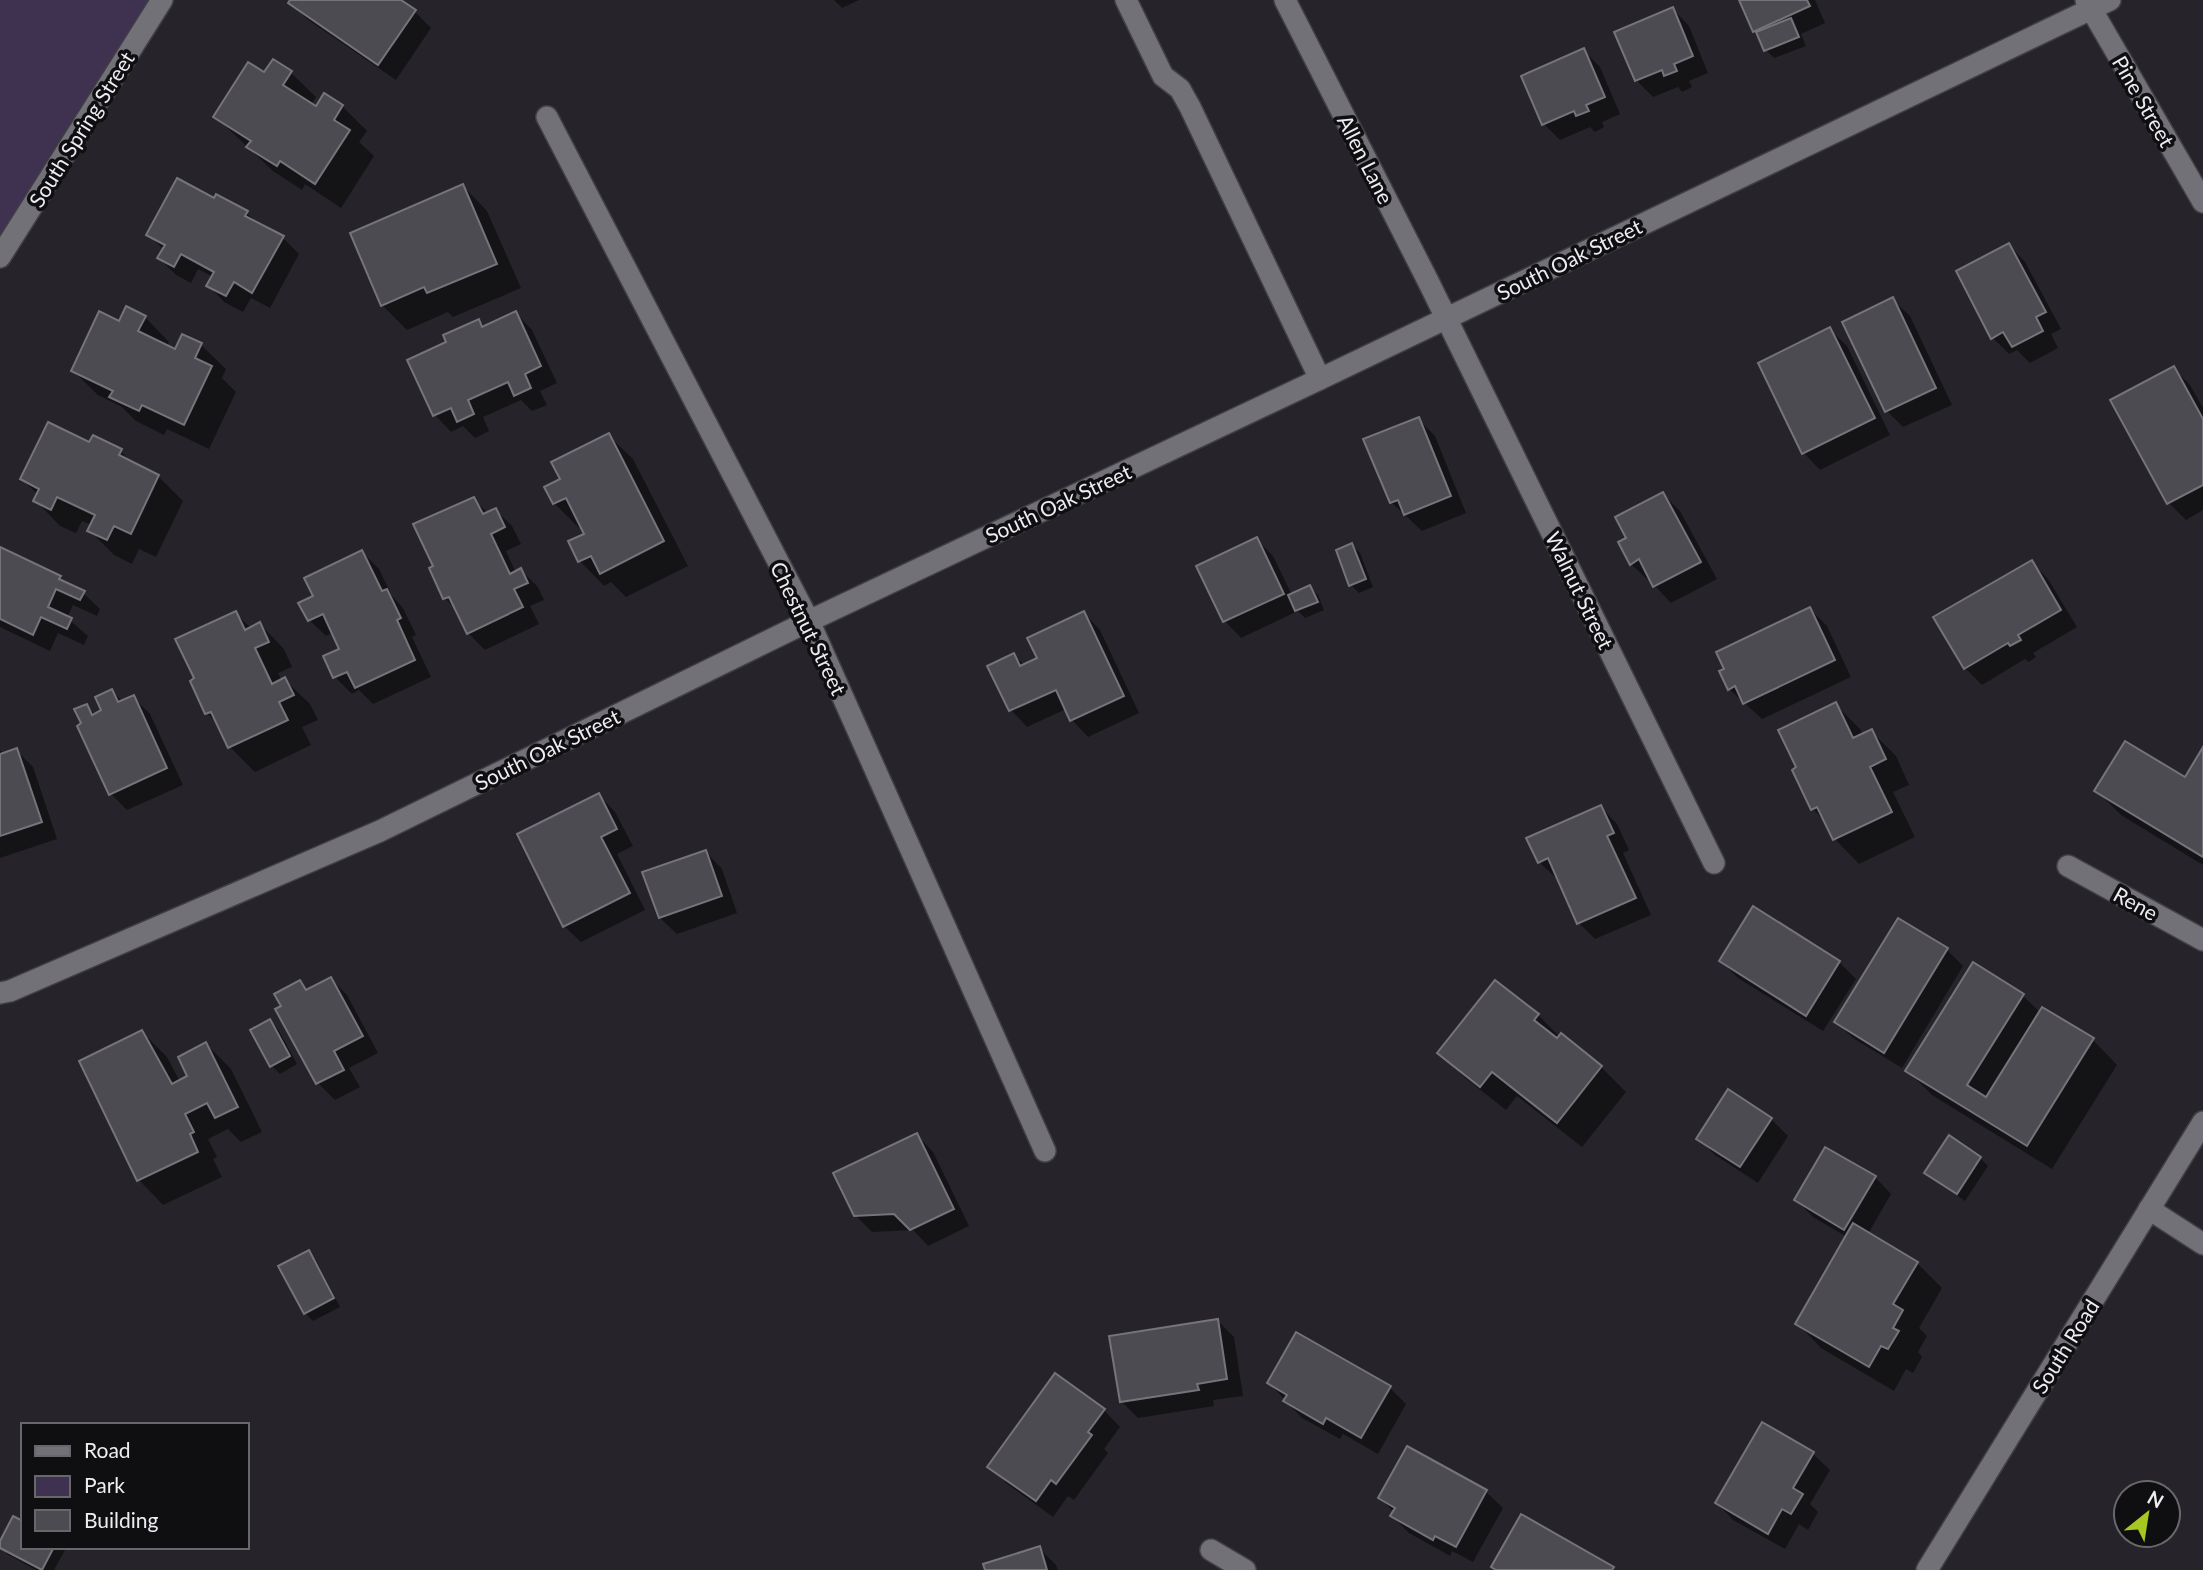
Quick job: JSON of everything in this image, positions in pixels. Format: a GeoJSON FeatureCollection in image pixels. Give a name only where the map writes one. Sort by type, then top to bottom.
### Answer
{"type":"FeatureCollection","features":[{"type":"Feature","properties":{"kind":"street","name":"South Spring Street"},"geometry":{"type":"LineString","coordinates":[[0,257],[162,0]]}},
{"type":"Feature","properties":{"kind":"street"},"geometry":{"type":"LineString","coordinates":[[1126,0],[1163,76],[1180,89],[1190,107],[1320,379]]}},
{"type":"Feature","properties":{"kind":"street","name":"Allen Lane"},"geometry":{"type":"LineString","coordinates":[[1285,0],[1446,318]]}},
{"type":"Feature","properties":{"kind":"street","name":"South Oak Street"},"geometry":{"type":"LineString","coordinates":[[0,993],[380,831],[809,621],[1320,379],[2088,5],[2110,0]]}},
{"type":"Feature","properties":{"kind":"street","name":"Pine Street"},"geometry":{"type":"LineString","coordinates":[[2088,5],[2203,202]]}},
{"type":"Feature","properties":{"kind":"street","name":"Chestnut Street"},"geometry":{"type":"LineString","coordinates":[[547,117],[809,621],[1045,1151]]}},
{"type":"Feature","properties":{"kind":"street","name":"Walnut Street"},"geometry":{"type":"LineString","coordinates":[[1446,318],[1714,863]]}},
{"type":"Feature","properties":{"kind":"street","name":"Rene"},"geometry":{"type":"LineString","coordinates":[[2068,866],[2203,940]]}},
{"type":"Feature","properties":{"kind":"street","name":"South Road"},"geometry":{"type":"LineString","coordinates":[[1927,1570],[2203,1122]]}},
{"type":"Feature","properties":{"kind":"street"},"geometry":{"type":"LineString","coordinates":[[2149,1209],[2203,1244]]}},
{"type":"Feature","properties":{"kind":"street"},"geometry":{"type":"LineString","coordinates":[[1211,1550],[1245,1570]]}},
{"type":"Feature","properties":{"kind":"green space"},"geometry":{"type":"Polygon","coordinates":[[[0,0],[162,0],[0,257],[0,0]]]}},
{"type":"Feature","properties":{"kind":"building"},"geometry":{"type":"Polygon","coordinates":[[[290,0],[401,0],[416,10],[378,65],[288,3],[290,0]]]}},
{"type":"Feature","properties":{"kind":"building"},"geometry":{"type":"Polygon","coordinates":[[[1739,0],[1807,0],[1810,6],[1753,32],[1739,0]]]}},
{"type":"Feature","properties":{"kind":"building"},"geometry":{"type":"Polygon","coordinates":[[[1673,7],[1693,56],[1674,64],[1677,71],[1664,76],[1662,70],[1635,81],[1614,32],[1673,7]]]}},
{"type":"Feature","properties":{"kind":"building"},"geometry":{"type":"Polygon","coordinates":[[[1791,18],[1799,37],[1764,51],[1756,32],[1791,18]]]}},
{"type":"Feature","properties":{"kind":"building"},"geometry":{"type":"Polygon","coordinates":[[[1584,48],[1605,97],[1586,105],[1589,111],[1576,116],[1574,111],[1542,125],[1521,76],[1584,48]]]}},
{"type":"Feature","properties":{"kind":"building"},"geometry":{"type":"Polygon","coordinates":[[[273,59],[292,71],[283,85],[316,106],[324,93],[343,105],[334,120],[350,130],[315,184],[280,161],[277,166],[246,147],[251,141],[213,117],[248,62],[264,72],[273,59]]]}},
{"type":"Feature","properties":{"kind":"building"},"geometry":{"type":"Polygon","coordinates":[[[177,178],[214,198],[216,194],[248,211],[245,216],[284,236],[252,293],[234,282],[226,296],[206,286],[214,272],[181,254],[174,267],[157,258],[165,245],[146,235],[177,178]]]}},
{"type":"Feature","properties":{"kind":"building"},"geometry":{"type":"Polygon","coordinates":[[[463,184],[497,264],[427,293],[424,287],[381,306],[350,233],[463,184]]]}},
{"type":"Feature","properties":{"kind":"building"},"geometry":{"type":"Polygon","coordinates":[[[2009,243],[2046,312],[2036,317],[2043,331],[2012,347],[2003,332],[1991,339],[1956,271],[2009,243]]]}},
{"type":"Feature","properties":{"kind":"building"},"geometry":{"type":"Polygon","coordinates":[[[1893,297],[1936,388],[1885,412],[1842,322],[1893,297]]]}},
{"type":"Feature","properties":{"kind":"building"},"geometry":{"type":"Polygon","coordinates":[[[126,306],[146,316],[138,331],[175,349],[182,334],[202,343],[195,358],[212,366],[184,425],[142,405],[139,411],[109,397],[113,391],[71,371],[99,311],[119,321],[126,306]]]}},
{"type":"Feature","properties":{"kind":"building"},"geometry":{"type":"Polygon","coordinates":[[[516,311],[541,366],[525,374],[531,388],[514,396],[508,382],[468,400],[474,414],[457,422],[451,408],[433,416],[407,360],[446,342],[443,335],[479,319],[482,327],[516,311]]]}},
{"type":"Feature","properties":{"kind":"building"},"geometry":{"type":"Polygon","coordinates":[[[1830,327],[1875,418],[1802,454],[1758,363],[1830,327]]]}},
{"type":"Feature","properties":{"kind":"building"},"geometry":{"type":"Polygon","coordinates":[[[2174,366],[2203,419],[2203,485],[2167,504],[2110,400],[2174,366]]]}},
{"type":"Feature","properties":{"kind":"building"},"geometry":{"type":"Polygon","coordinates":[[[1419,417],[1451,496],[1404,515],[1398,500],[1390,503],[1363,439],[1419,417]]]}},
{"type":"Feature","properties":{"kind":"building"},"geometry":{"type":"Polygon","coordinates":[[[48,422],[89,442],[93,435],[122,449],[119,455],[159,475],[131,534],[114,526],[107,540],[87,531],[95,515],[57,497],[51,510],[33,501],[39,489],[20,479],[48,422]]]}},
{"type":"Feature","properties":{"kind":"building"},"geometry":{"type":"Polygon","coordinates":[[[609,433],[664,541],[600,574],[591,556],[578,562],[568,541],[584,534],[566,498],[553,504],[544,487],[560,479],[551,462],[609,433]]]}},
{"type":"Feature","properties":{"kind":"building"},"geometry":{"type":"Polygon","coordinates":[[[1663,492],[1701,562],[1653,587],[1639,559],[1630,565],[1618,542],[1626,538],[1615,517],[1663,492]]]}},
{"type":"Feature","properties":{"kind":"building"},"geometry":{"type":"Polygon","coordinates":[[[474,497],[483,514],[496,508],[505,527],[491,534],[510,574],[521,568],[528,583],[514,589],[523,607],[467,634],[449,597],[443,599],[429,568],[433,566],[413,524],[474,497]]]}},
{"type":"Feature","properties":{"kind":"building"},"geometry":{"type":"Polygon","coordinates":[[[1257,537],[1284,594],[1223,622],[1196,566],[1257,537]]]}},
{"type":"Feature","properties":{"kind":"building"},"geometry":{"type":"Polygon","coordinates":[[[1352,543],[1366,579],[1349,586],[1336,550],[1352,543]]]}},
{"type":"Feature","properties":{"kind":"building"},"geometry":{"type":"Polygon","coordinates":[[[0,547],[61,576],[59,579],[85,591],[80,600],[56,589],[48,607],[72,618],[67,629],[41,617],[33,635],[0,619],[0,547]]]}},
{"type":"Feature","properties":{"kind":"building"},"geometry":{"type":"Polygon","coordinates":[[[362,550],[382,591],[387,589],[401,618],[397,620],[415,660],[355,688],[347,672],[333,678],[323,656],[339,649],[323,614],[308,621],[298,603],[313,596],[304,578],[362,550]]]}},
{"type":"Feature","properties":{"kind":"building"},"geometry":{"type":"Polygon","coordinates":[[[2032,560],[2061,610],[2018,635],[2021,640],[2010,646],[2008,643],[1964,669],[1933,617],[2032,560]]]}},
{"type":"Feature","properties":{"kind":"building"},"geometry":{"type":"Polygon","coordinates":[[[1310,585],[1318,602],[1295,611],[1288,595],[1310,585]]]}},
{"type":"Feature","properties":{"kind":"building"},"geometry":{"type":"Polygon","coordinates":[[[1810,607],[1835,660],[1743,704],[1735,686],[1728,690],[1719,671],[1724,669],[1716,652],[1810,607]]]}},
{"type":"Feature","properties":{"kind":"building"},"geometry":{"type":"Polygon","coordinates":[[[236,611],[245,630],[260,622],[269,642],[255,648],[272,684],[285,677],[294,695],[279,702],[288,720],[228,748],[211,712],[205,714],[190,681],[194,678],[175,639],[236,611]]]}},
{"type":"Feature","properties":{"kind":"building"},"geometry":{"type":"Polygon","coordinates":[[[1084,611],[1124,696],[1070,721],[1056,690],[1009,711],[987,666],[1014,653],[1020,666],[1037,658],[1027,638],[1084,611]]]}},
{"type":"Feature","properties":{"kind":"building"},"geometry":{"type":"Polygon","coordinates":[[[112,689],[118,702],[134,695],[167,768],[109,795],[77,726],[81,723],[74,709],[87,704],[92,715],[101,710],[95,697],[112,689]]]}},
{"type":"Feature","properties":{"kind":"building"},"geometry":{"type":"Polygon","coordinates":[[[1836,702],[1853,738],[1872,729],[1886,759],[1870,767],[1892,812],[1833,840],[1817,807],[1811,810],[1792,770],[1796,767],[1778,730],[1836,702]]]}},
{"type":"Feature","properties":{"kind":"building"},"geometry":{"type":"Polygon","coordinates":[[[2125,741],[2185,777],[2203,747],[2203,857],[2094,791],[2125,741]]]}},
{"type":"Feature","properties":{"kind":"building"},"geometry":{"type":"Polygon","coordinates":[[[17,748],[42,822],[0,836],[0,754],[17,748]]]}},
{"type":"Feature","properties":{"kind":"building"},"geometry":{"type":"Polygon","coordinates":[[[599,793],[617,829],[601,837],[630,893],[563,927],[517,834],[599,793]]]}},
{"type":"Feature","properties":{"kind":"building"},"geometry":{"type":"Polygon","coordinates":[[[1601,805],[1614,833],[1607,836],[1636,898],[1577,924],[1548,858],[1538,863],[1526,838],[1601,805]]]}},
{"type":"Feature","properties":{"kind":"building"},"geometry":{"type":"Polygon","coordinates":[[[706,850],[722,896],[659,918],[642,872],[706,850]]]}},
{"type":"Feature","properties":{"kind":"building"},"geometry":{"type":"Polygon","coordinates":[[[1753,906],[1840,961],[1806,1016],[1719,961],[1753,906]]]}},
{"type":"Feature","properties":{"kind":"building"},"geometry":{"type":"Polygon","coordinates":[[[1898,918],[1948,948],[1884,1053],[1834,1022],[1898,918]]]}},
{"type":"Feature","properties":{"kind":"building"},"geometry":{"type":"Polygon","coordinates":[[[1973,962],[2024,994],[1967,1085],[1986,1097],[2042,1007],[2094,1038],[2027,1146],[1905,1071],[1973,962]]]}},
{"type":"Feature","properties":{"kind":"building"},"geometry":{"type":"Polygon","coordinates":[[[331,977],[363,1036],[334,1051],[344,1070],[316,1084],[275,1009],[281,1006],[274,994],[300,980],[306,990],[331,977]]]}},
{"type":"Feature","properties":{"kind":"building"},"geometry":{"type":"Polygon","coordinates":[[[1495,980],[1539,1014],[1534,1020],[1557,1038],[1561,1033],[1602,1066],[1557,1123],[1492,1072],[1480,1087],[1437,1053],[1495,980]]]}},
{"type":"Feature","properties":{"kind":"building"},"geometry":{"type":"Polygon","coordinates":[[[270,1019],[290,1056],[270,1067],[250,1030],[270,1019]]]}},
{"type":"Feature","properties":{"kind":"building"},"geometry":{"type":"Polygon","coordinates":[[[142,1030],[172,1084],[187,1076],[178,1057],[206,1042],[238,1107],[215,1118],[207,1103],[185,1114],[194,1132],[190,1134],[198,1152],[137,1181],[79,1061],[142,1030]]]}},
{"type":"Feature","properties":{"kind":"building"},"geometry":{"type":"Polygon","coordinates":[[[1728,1089],[1772,1118],[1740,1167],[1696,1139],[1728,1089]]]}},
{"type":"Feature","properties":{"kind":"building"},"geometry":{"type":"Polygon","coordinates":[[[917,1133],[954,1209],[910,1230],[894,1214],[854,1216],[833,1173],[917,1133]]]}},
{"type":"Feature","properties":{"kind":"building"},"geometry":{"type":"Polygon","coordinates":[[[1949,1135],[1981,1157],[1957,1194],[1924,1173],[1949,1135]]]}},
{"type":"Feature","properties":{"kind":"building"},"geometry":{"type":"Polygon","coordinates":[[[1825,1147],[1876,1176],[1844,1230],[1794,1200],[1825,1147]]]}},
{"type":"Feature","properties":{"kind":"building"},"geometry":{"type":"Polygon","coordinates":[[[1853,1223],[1918,1262],[1893,1304],[1903,1310],[1893,1328],[1899,1331],[1888,1349],[1881,1346],[1869,1367],[1795,1324],[1853,1223]]]}},
{"type":"Feature","properties":{"kind":"building"},"geometry":{"type":"Polygon","coordinates":[[[309,1250],[334,1298],[304,1314],[278,1266],[309,1250]]]}},
{"type":"Feature","properties":{"kind":"building"},"geometry":{"type":"Polygon","coordinates":[[[1218,1319],[1227,1379],[1197,1384],[1199,1390],[1120,1402],[1109,1336],[1218,1319]]]}},
{"type":"Feature","properties":{"kind":"building"},"geometry":{"type":"Polygon","coordinates":[[[1296,1332],[1391,1386],[1361,1438],[1326,1418],[1323,1424],[1283,1401],[1287,1395],[1267,1383],[1296,1332]]]}},
{"type":"Feature","properties":{"kind":"building"},"geometry":{"type":"Polygon","coordinates":[[[1055,1373],[1105,1409],[1088,1432],[1092,1435],[1056,1484],[1051,1480],[1036,1501],[987,1467],[1055,1373]]]}},
{"type":"Feature","properties":{"kind":"building"},"geometry":{"type":"Polygon","coordinates":[[[1762,1422],[1814,1452],[1793,1488],[1803,1494],[1791,1514],[1782,1509],[1768,1534],[1715,1503],[1762,1422]]]}},
{"type":"Feature","properties":{"kind":"building"},"geometry":{"type":"Polygon","coordinates":[[[1407,1446],[1487,1490],[1456,1547],[1435,1536],[1433,1540],[1390,1516],[1395,1508],[1378,1498],[1407,1446]]]}},
{"type":"Feature","properties":{"kind":"building"},"geometry":{"type":"Polygon","coordinates":[[[1521,1514],[1614,1567],[1612,1570],[1496,1570],[1491,1567],[1521,1514]]]}},
{"type":"Feature","properties":{"kind":"building"},"geometry":{"type":"Polygon","coordinates":[[[13,1516],[21,1520],[21,1549],[53,1549],[42,1570],[0,1548],[0,1541],[13,1516]]]}},
{"type":"Feature","properties":{"kind":"building"},"geometry":{"type":"Polygon","coordinates":[[[1040,1546],[1047,1570],[985,1570],[983,1564],[1040,1546]]]}}]}
